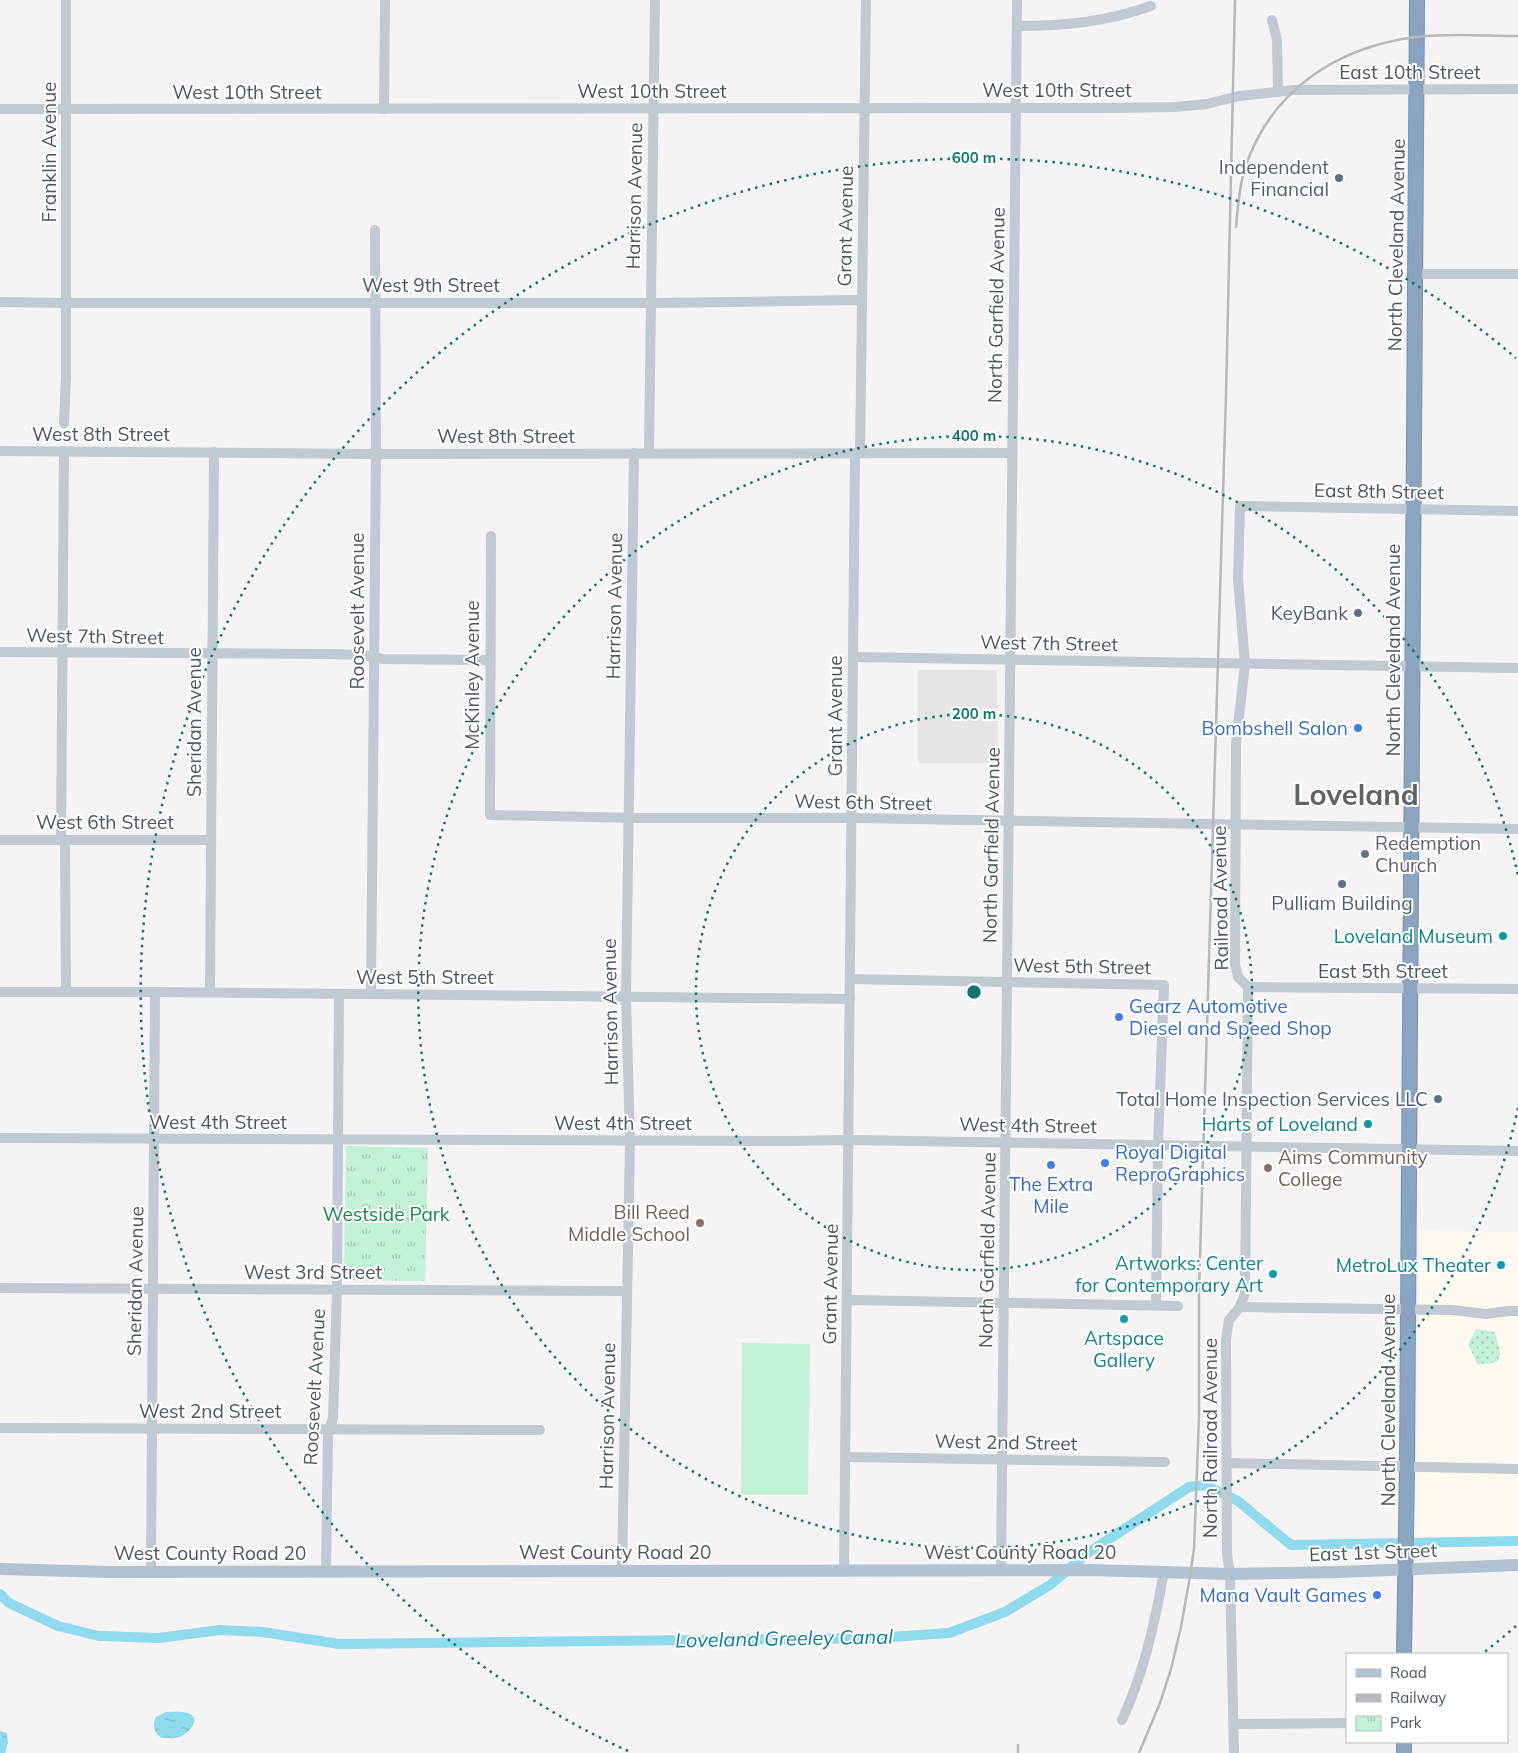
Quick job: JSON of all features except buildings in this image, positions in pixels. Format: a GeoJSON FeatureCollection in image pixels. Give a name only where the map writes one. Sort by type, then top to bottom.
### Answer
{"type":"FeatureCollection","features":[{"type":"Feature","properties":{"kind":"highway","name":"North Cleveland Avenue"},"geometry":{"type":"LineString","coordinates":[[1404,1653],[1404,1551],[1407,1467],[1412,509],[1417,0]]}},
{"type":"Feature","properties":{"kind":"main road","name":"East 1st Street"},"geometry":{"type":"LineString","coordinates":[[1230,1574],[1518,1565]]}},
{"type":"Feature","properties":{"kind":"main road","name":"West County Road 20"},"geometry":{"type":"LineString","coordinates":[[0,1569],[151,1572],[1091,1570],[1230,1574]]}},
{"type":"Feature","properties":{"kind":"street","name":"Franklin Avenue"},"geometry":{"type":"LineString","coordinates":[[64,423],[66,377],[66,0]]}},
{"type":"Feature","properties":{"kind":"street"},"geometry":{"type":"LineString","coordinates":[[384,109],[385,0]]}},
{"type":"Feature","properties":{"kind":"street","name":"Harrison Avenue"},"geometry":{"type":"LineString","coordinates":[[649,453],[655,0]]}},
{"type":"Feature","properties":{"kind":"street","name":"Grant Avenue"},"geometry":{"type":"LineString","coordinates":[[844,1570],[854,657],[866,0]]}},
{"type":"Feature","properties":{"kind":"street","name":"North Garfield Avenue"},"geometry":{"type":"LineString","coordinates":[[1002,1570],[1017,0]]}},
{"type":"Feature","properties":{"kind":"street"},"geometry":{"type":"LineString","coordinates":[[1017,26],[1076,24],[1123,16],[1151,6]]}},
{"type":"Feature","properties":{"kind":"street"},"geometry":{"type":"LineString","coordinates":[[1272,20],[1277,40],[1278,91]]}},
{"type":"Feature","properties":{"kind":"street","name":"West 10th Street"},"geometry":{"type":"LineString","coordinates":[[0,109],[1176,107],[1208,104],[1239,96],[1302,89]]}},
{"type":"Feature","properties":{"kind":"street","name":"East 10th Street"},"geometry":{"type":"LineString","coordinates":[[1302,89],[1518,89]]}},
{"type":"Feature","properties":{"kind":"street","name":"Roosevelt Avenue"},"geometry":{"type":"LineString","coordinates":[[372,994],[376,454],[375,230]]}},
{"type":"Feature","properties":{"kind":"street"},"geometry":{"type":"LineString","coordinates":[[1415,274],[1518,274]]}},
{"type":"Feature","properties":{"kind":"street","name":"West 9th Street"},"geometry":{"type":"LineString","coordinates":[[0,302],[650,303],[862,300]]}},
{"type":"Feature","properties":{"kind":"street","name":"West 8th Street"},"geometry":{"type":"LineString","coordinates":[[0,451],[376,454],[1012,453]]}},
{"type":"Feature","properties":{"kind":"street"},"geometry":{"type":"LineString","coordinates":[[64,451],[62,653],[66,992]]}},
{"type":"Feature","properties":{"kind":"street","name":"Sheridan Avenue"},"geometry":{"type":"LineString","coordinates":[[210,992],[214,452]]}},
{"type":"Feature","properties":{"kind":"street","name":"Harrison Avenue"},"geometry":{"type":"LineString","coordinates":[[622,1570],[630,1141],[626,996],[634,453]]}},
{"type":"Feature","properties":{"kind":"street","name":"East 8th Street"},"geometry":{"type":"LineString","coordinates":[[1245,664],[1238,580],[1240,506],[1518,511]]}},
{"type":"Feature","properties":{"kind":"street","name":"McKinley Avenue"},"geometry":{"type":"LineString","coordinates":[[490,815],[491,536]]}},
{"type":"Feature","properties":{"kind":"street","name":"West 7th Street"},"geometry":{"type":"LineString","coordinates":[[0,652],[337,654],[364,655],[383,659],[490,660]]}},
{"type":"Feature","properties":{"kind":"street","name":"West 7th Street"},"geometry":{"type":"LineString","coordinates":[[854,657],[1518,668]]}},
{"type":"Feature","properties":{"kind":"street","name":"Railroad Avenue"},"geometry":{"type":"LineString","coordinates":[[1240,1307],[1245,1293],[1248,987],[1238,978],[1235,964],[1236,743],[1245,664]]}},
{"type":"Feature","properties":{"kind":"street","name":"West 6th Street"},"geometry":{"type":"LineString","coordinates":[[490,815],[630,818],[852,818],[1518,829]]}},
{"type":"Feature","properties":{"kind":"street","name":"West 6th Street"},"geometry":{"type":"LineString","coordinates":[[0,840],[211,840]]}},
{"type":"Feature","properties":{"kind":"street","name":"West 5th Street"},"geometry":{"type":"LineString","coordinates":[[850,979],[1164,985],[1158,1145]]}},
{"type":"Feature","properties":{"kind":"street","name":"East 5th Street"},"geometry":{"type":"LineString","coordinates":[[1248,987],[1518,989]]}},
{"type":"Feature","properties":{"kind":"street","name":"West 5th Street"},"geometry":{"type":"LineString","coordinates":[[0,992],[210,992],[850,999]]}},
{"type":"Feature","properties":{"kind":"street","name":"Sheridan Avenue"},"geometry":{"type":"LineString","coordinates":[[151,1572],[155,992]]}},
{"type":"Feature","properties":{"kind":"street","name":"Roosevelt Avenue"},"geometry":{"type":"LineString","coordinates":[[326,1571],[328,1435],[334,1418],[337,1289],[339,994]]}},
{"type":"Feature","properties":{"kind":"street","name":"West 4th Street"},"geometry":{"type":"LineString","coordinates":[[0,1138],[630,1141],[849,1140],[1518,1151]]}},
{"type":"Feature","properties":{"kind":"street"},"geometry":{"type":"LineString","coordinates":[[1156,1305],[1158,1145]]}},
{"type":"Feature","properties":{"kind":"street","name":"West 3rd Street"},"geometry":{"type":"LineString","coordinates":[[0,1288],[626,1291]]}},
{"type":"Feature","properties":{"kind":"street"},"geometry":{"type":"LineString","coordinates":[[847,1300],[1178,1306]]}},
{"type":"Feature","properties":{"kind":"street"},"geometry":{"type":"LineString","coordinates":[[1240,1307],[1453,1310],[1486,1314],[1508,1310],[1518,1311]]}},
{"type":"Feature","properties":{"kind":"street","name":"North Railroad Avenue"},"geometry":{"type":"LineString","coordinates":[[1234,1753],[1230,1574],[1227,1554],[1227,1332],[1229,1320],[1240,1307]]}},
{"type":"Feature","properties":{"kind":"street","name":"West 2nd Street"},"geometry":{"type":"LineString","coordinates":[[0,1428],[540,1430]]}},
{"type":"Feature","properties":{"kind":"street","name":"West 2nd Street"},"geometry":{"type":"LineString","coordinates":[[846,1457],[1166,1462]]}},
{"type":"Feature","properties":{"kind":"street"},"geometry":{"type":"LineString","coordinates":[[1228,1463],[1518,1469]]}},
{"type":"Feature","properties":{"kind":"street"},"geometry":{"type":"LineString","coordinates":[[1122,1720],[1136,1686],[1149,1644],[1164,1571]]}},
{"type":"Feature","properties":{"kind":"street"},"geometry":{"type":"LineString","coordinates":[[1234,1724],[1346,1723]]}},
{"type":"Feature","properties":{"kind":"shaded area"},"geometry":{"type":"Polygon","coordinates":[[[918,670],[997,670],[998,763],[918,763],[918,670]]]}},
{"type":"Feature","properties":{"kind":"shaded area"},"geometry":{"type":"Polygon","coordinates":[[[1420,1231],[1518,1232],[1518,1548],[1418,1553],[1420,1231]]]}},
{"type":"Feature","properties":{"kind":"green space","name":"Westside Park"},"geometry":{"type":"Polygon","coordinates":[[[346,1146],[428,1148],[425,1281],[344,1280],[346,1146]]]}},
{"type":"Feature","properties":{"kind":"green space"},"geometry":{"type":"Polygon","coordinates":[[[1476,1329],[1495,1332],[1500,1351],[1497,1362],[1478,1365],[1468,1345],[1476,1329]]]}},
{"type":"Feature","properties":{"kind":"green space"},"geometry":{"type":"Polygon","coordinates":[[[742,1343],[810,1344],[808,1495],[741,1495],[742,1343]]]}},
{"type":"Feature","properties":{"kind":"water"},"geometry":{"type":"Polygon","coordinates":[[[166,1712],[190,1714],[193,1717],[194,1724],[182,1736],[162,1738],[154,1729],[154,1723],[156,1717],[166,1712]]]}},
{"type":"Feature","properties":{"kind":"water"},"geometry":{"type":"Polygon","coordinates":[[[0,1731],[7,1733],[8,1743],[5,1753],[0,1753],[0,1731]]]}},
{"type":"Feature","properties":{"kind":"waterway","name":"Loveland Greeley Canal"},"geometry":{"type":"LineString","coordinates":[[0,1594],[9,1603],[58,1626],[99,1636],[159,1638],[220,1630],[263,1632],[339,1644],[876,1638],[949,1633],[1005,1612],[1050,1585],[1089,1552],[1189,1487],[1204,1485],[1238,1501],[1291,1545],[1518,1541]]}},
{"type":"Feature","properties":{"kind":"railway"},"geometry":{"type":"LineString","coordinates":[[1139,1753],[1160,1703],[1171,1669],[1181,1627],[1194,1549],[1199,1417],[1199,1291],[1226,395],[1235,0]]}},
{"type":"Feature","properties":{"kind":"railway"},"geometry":{"type":"LineString","coordinates":[[1236,227],[1243,175],[1257,140],[1272,116],[1290,95],[1311,77],[1334,62],[1387,42],[1441,35],[1518,36]]}},
{"type":"Feature","properties":{"kind":"railway"},"geometry":{"type":"LineString","coordinates":[[1018,1745],[1018,1753]]}},
{"type":"Feature","properties":{"kind":"place","name":"Independent Financial"},"geometry":{"type":"Point","coordinates":[1339,178]}},
{"type":"Feature","properties":{"kind":"place","name":"KeyBank"},"geometry":{"type":"Point","coordinates":[1358,613]}},
{"type":"Feature","properties":{"kind":"place","name":"Bombshell Salon"},"geometry":{"type":"Point","coordinates":[1358,728]}},
{"type":"Feature","properties":{"kind":"place","name":"Redemption Church"},"geometry":{"type":"Point","coordinates":[1365,854]}},
{"type":"Feature","properties":{"kind":"place","name":"Pulliam Building"},"geometry":{"type":"Point","coordinates":[1342,884]}},
{"type":"Feature","properties":{"kind":"place","name":"Loveland Museum"},"geometry":{"type":"Point","coordinates":[1503,936]}},
{"type":"Feature","properties":{"kind":"place","name":"Gearz Automotive Diesel and Speed Shop"},"geometry":{"type":"Point","coordinates":[1119,1017]}},
{"type":"Feature","properties":{"kind":"place","name":"Total Home Inspection Services LLC"},"geometry":{"type":"Point","coordinates":[1438,1099]}},
{"type":"Feature","properties":{"kind":"place","name":"Harts of Loveland"},"geometry":{"type":"Point","coordinates":[1368,1124]}},
{"type":"Feature","properties":{"kind":"place","name":"Royal Digital ReproGraphics"},"geometry":{"type":"Point","coordinates":[1105,1163]}},
{"type":"Feature","properties":{"kind":"place","name":"The Extra Mile"},"geometry":{"type":"Point","coordinates":[1051,1165]}},
{"type":"Feature","properties":{"kind":"place","name":"Aims Community College"},"geometry":{"type":"Point","coordinates":[1268,1168]}},
{"type":"Feature","properties":{"kind":"place","name":"Bill Reed Middle School"},"geometry":{"type":"Point","coordinates":[700,1223]}},
{"type":"Feature","properties":{"kind":"place","name":"MetroLux Theater"},"geometry":{"type":"Point","coordinates":[1501,1265]}},
{"type":"Feature","properties":{"kind":"place","name":"Artworks: Center for Contemporary Art"},"geometry":{"type":"Point","coordinates":[1273,1274]}},
{"type":"Feature","properties":{"kind":"place","name":"Artspace Gallery"},"geometry":{"type":"Point","coordinates":[1124,1319]}},
{"type":"Feature","properties":{"kind":"place","name":"Mana Vault Games"},"geometry":{"type":"Point","coordinates":[1377,1595]}},
{"type":"Feature","properties":{"kind":"district","name":"Loveland"},"geometry":{"type":"Point","coordinates":[1356,794]}}]}
